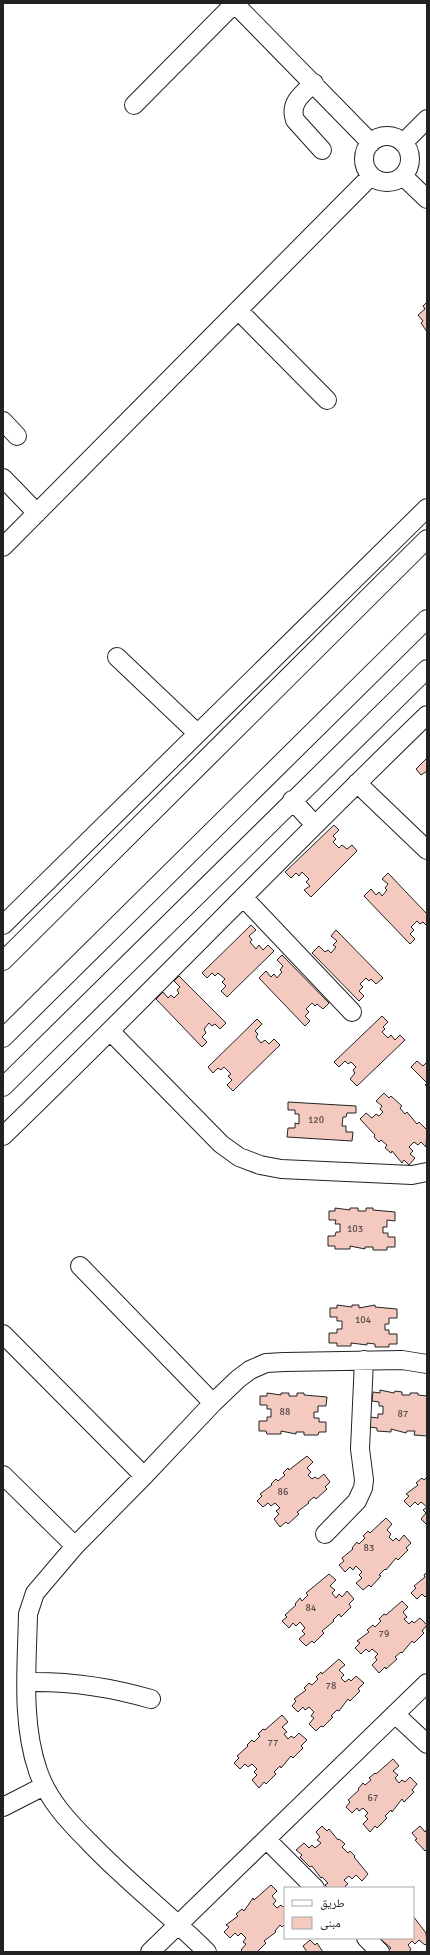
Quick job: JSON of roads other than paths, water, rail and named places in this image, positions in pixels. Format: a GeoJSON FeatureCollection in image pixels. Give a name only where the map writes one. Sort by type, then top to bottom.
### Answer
{"type":"FeatureCollection","features":[{"type":"Feature","properties":{"kind":"street"},"geometry":{"type":"LineString","coordinates":[[134,105],[235,3],[371,143]]}},
{"type":"Feature","properties":{"kind":"street"},"geometry":{"type":"LineString","coordinates":[[314,83],[297,99],[294,104],[293,115],[295,120],[322,150]]}},
{"type":"Feature","properties":{"kind":"street"},"geometry":{"type":"LineString","coordinates":[[403,143],[427,119]]}},
{"type":"Feature","properties":{"kind":"street"},"geometry":{"type":"LineString","coordinates":[[384,137],[398,139],[403,143],[410,156],[408,170],[403,176],[396,181],[387,182],[379,181],[371,176],[367,170],[365,156],[371,143],[384,137]]}},
{"type":"Feature","properties":{"kind":"street"},"geometry":{"type":"LineString","coordinates":[[3,547],[371,176]]}},
{"type":"Feature","properties":{"kind":"street"},"geometry":{"type":"LineString","coordinates":[[403,176],[427,199]]}},
{"type":"Feature","properties":{"kind":"street"},"geometry":{"type":"LineString","coordinates":[[238,310],[327,400]]}},
{"type":"Feature","properties":{"kind":"street"},"geometry":{"type":"LineString","coordinates":[[3,421],[17,436]]}},
{"type":"Feature","properties":{"kind":"street"},"geometry":{"type":"LineString","coordinates":[[3,478],[37,513]]}},
{"type":"Feature","properties":{"kind":"street"},"geometry":{"type":"LineString","coordinates":[[3,925],[427,508]]}},
{"type":"Feature","properties":{"kind":"street"},"geometry":{"type":"LineString","coordinates":[[3,961],[427,539]]}},
{"type":"Feature","properties":{"kind":"street"},"geometry":{"type":"LineString","coordinates":[[3,1038],[427,619]]}},
{"type":"Feature","properties":{"kind":"street"},"geometry":{"type":"LineString","coordinates":[[117,657],[197,733]]}},
{"type":"Feature","properties":{"kind":"street"},"geometry":{"type":"LineString","coordinates":[[3,1088],[292,800],[427,669]]}},
{"type":"Feature","properties":{"kind":"street"},"geometry":{"type":"LineString","coordinates":[[3,1136],[111,1032],[242,897],[427,715]]}},
{"type":"Feature","properties":{"kind":"street"},"geometry":{"type":"LineString","coordinates":[[357,783],[427,850]]}},
{"type":"Feature","properties":{"kind":"street"},"geometry":{"type":"LineString","coordinates":[[292,800],[316,825]]}},
{"type":"Feature","properties":{"kind":"street"},"geometry":{"type":"LineString","coordinates":[[242,897],[352,1012]]}},
{"type":"Feature","properties":{"kind":"street"},"geometry":{"type":"LineString","coordinates":[[111,1032],[221,1144],[239,1157],[260,1165],[281,1169],[412,1175],[427,1172]]}},
{"type":"Feature","properties":{"kind":"street"},"geometry":{"type":"LineString","coordinates":[[80,1266],[213,1403]]}},
{"type":"Feature","properties":{"kind":"street"},"geometry":{"type":"LineString","coordinates":[[3,1334],[144,1476]]}},
{"type":"Feature","properties":{"kind":"street"},"geometry":{"type":"LineString","coordinates":[[325,1534],[357,1501],[363,1488],[364,1480],[360,1450],[364,1360]]}},
{"type":"Feature","properties":{"kind":"street"},"geometry":{"type":"LineString","coordinates":[[207,1952],[180,1925],[100,1854],[56,1807],[44,1786],[32,1749],[28,1725],[28,1614],[30,1603],[35,1593],[75,1546],[213,1403],[238,1379],[250,1370],[266,1364],[364,1360],[402,1360],[427,1364]]}},
{"type":"Feature","properties":{"kind":"street"},"geometry":{"type":"LineString","coordinates":[[3,1475],[75,1546]]}},
{"type":"Feature","properties":{"kind":"street"},"geometry":{"type":"LineString","coordinates":[[27,1682],[94,1685],[151,1699]]}},
{"type":"Feature","properties":{"kind":"street"},"geometry":{"type":"LineString","coordinates":[[150,1952],[180,1925],[427,1683]]}},
{"type":"Feature","properties":{"kind":"street"},"geometry":{"type":"LineString","coordinates":[[395,1714],[427,1744]]}},
{"type":"Feature","properties":{"kind":"street"},"geometry":{"type":"LineString","coordinates":[[3,1807],[44,1786]]}},
{"type":"Feature","properties":{"kind":"street"},"geometry":{"type":"LineString","coordinates":[[267,1840],[314,1887]]}},
{"type":"Feature","properties":{"kind":"street"},"geometry":{"type":"LineString","coordinates":[[367,1939],[380,1952]]}}]}
